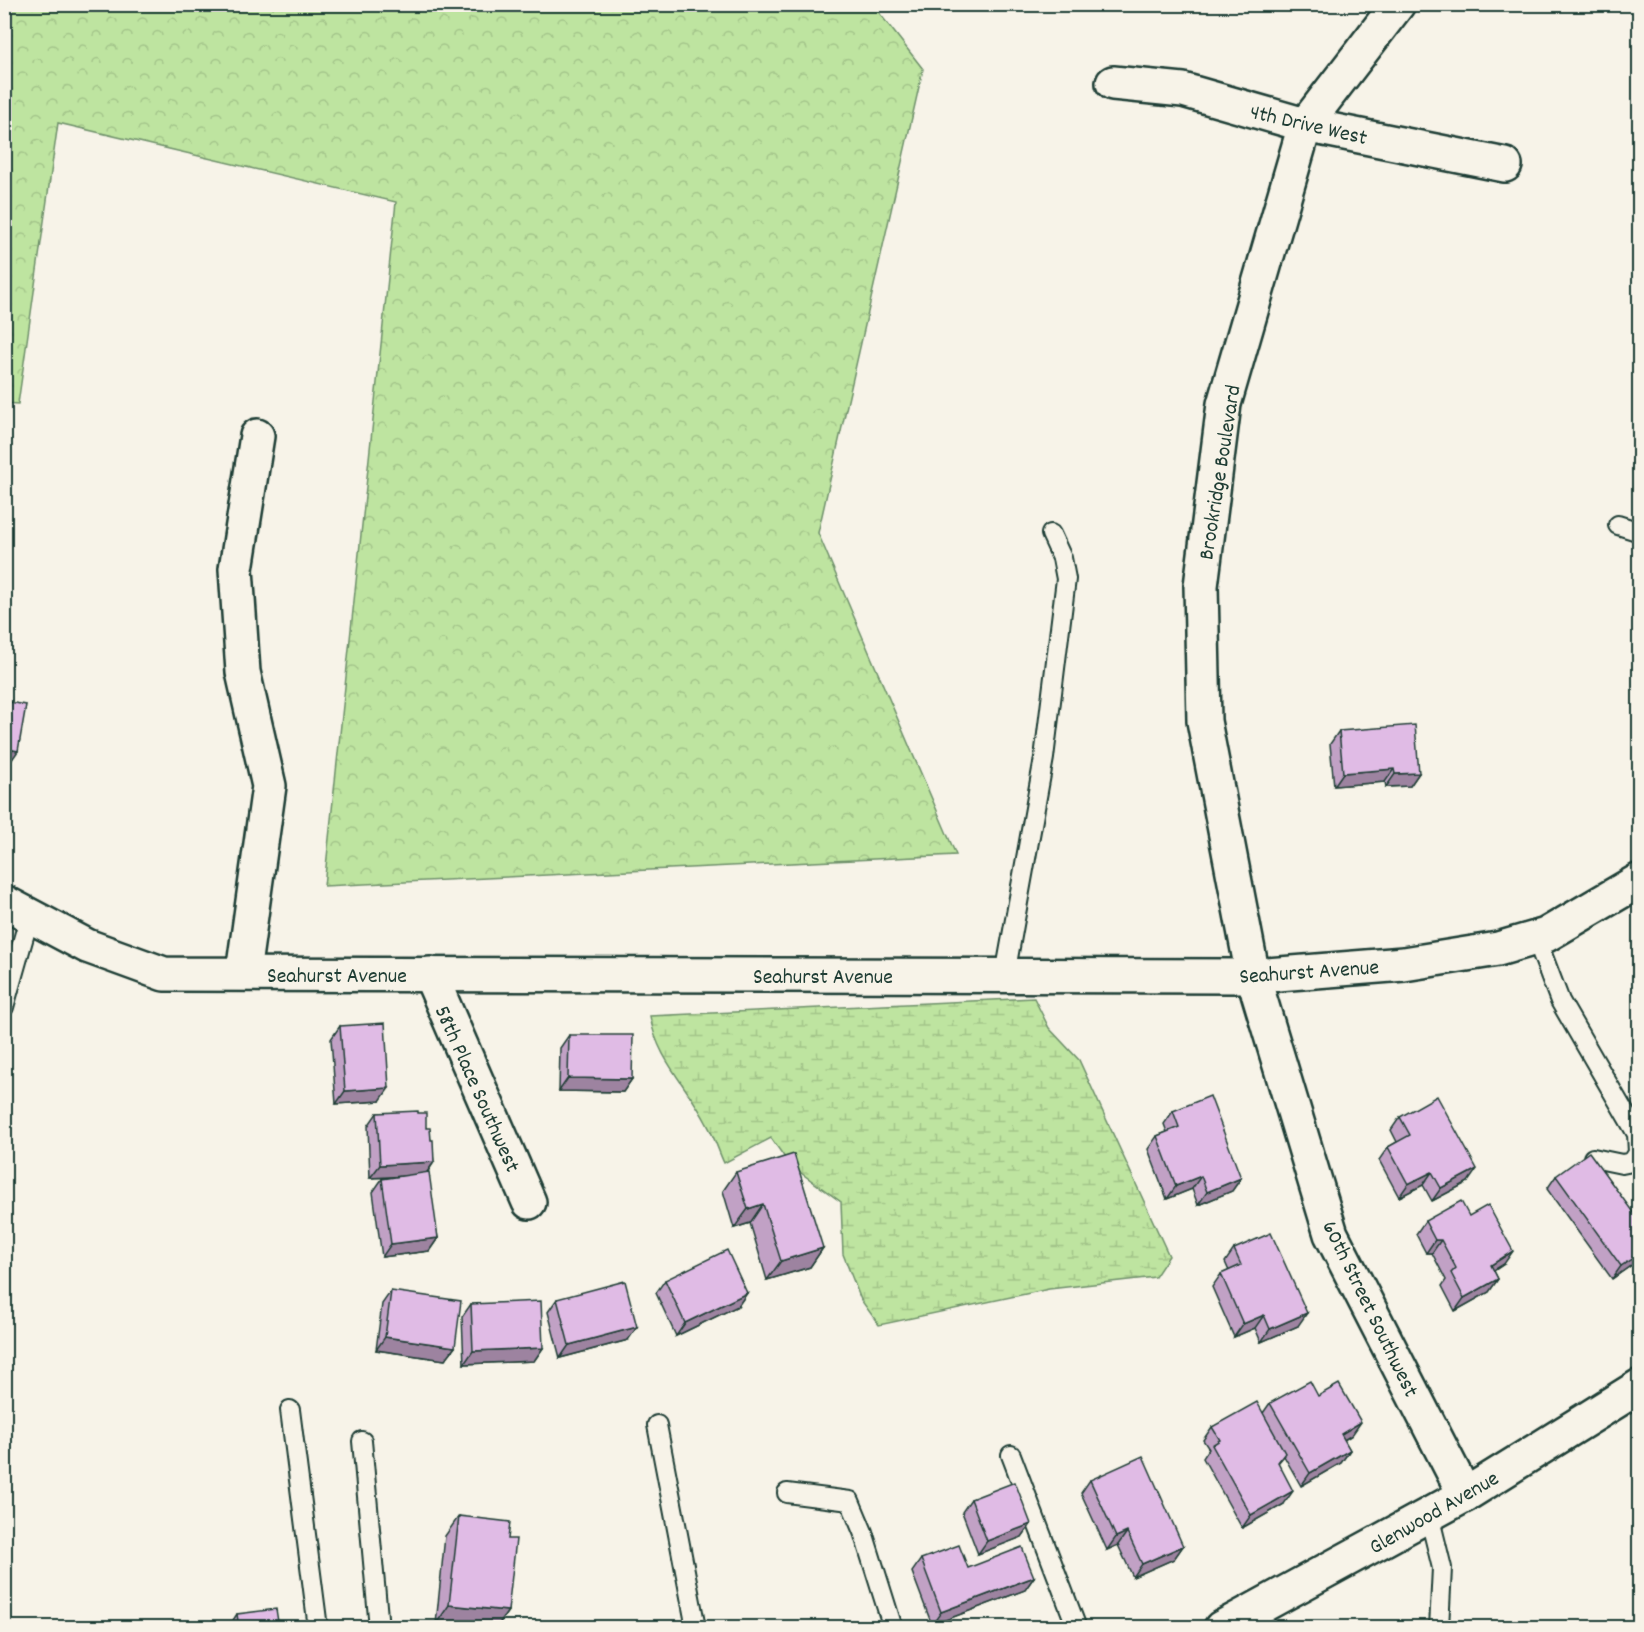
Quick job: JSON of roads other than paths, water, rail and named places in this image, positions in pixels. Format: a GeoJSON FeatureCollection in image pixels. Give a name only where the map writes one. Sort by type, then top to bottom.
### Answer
{"type":"FeatureCollection","features":[{"type":"Feature","properties":{"kind":"street","name":"Brookridge Boulevard"},"geometry":{"type":"LineString","coordinates":[[1253,976],[1204,721],[1201,586],[1224,404],[1305,125],[1398,4]]}},
{"type":"Feature","properties":{"kind":"street","name":"4th Drive West"},"geometry":{"type":"LineString","coordinates":[[1113,83],[1183,90],[1305,125],[1505,165]]}},
{"type":"Feature","properties":{"kind":"street"},"geometry":{"type":"LineString","coordinates":[[243,973],[269,786],[243,672],[236,569],[257,436]]}},
{"type":"Feature","properties":{"kind":"street","name":"Seahurst Avenue"},"geometry":{"type":"LineString","coordinates":[[17,909],[87,946],[164,974],[1253,976],[1404,964],[1498,949],[1546,935],[1640,880]]}},
{"type":"Feature","properties":{"kind":"street","name":"58th Place Southwest"},"geometry":{"type":"LineString","coordinates":[[429,974],[529,1202]]}},
{"type":"Feature","properties":{"kind":"street","name":"60th Street Southwest"},"geometry":{"type":"LineString","coordinates":[[1253,976],[1331,1234],[1465,1495]]}},
{"type":"Feature","properties":{"kind":"street","name":"Glenwood Avenue"},"geometry":{"type":"LineString","coordinates":[[1221,1628],[1465,1495],[1640,1386]]}},
{"type":"Feature","properties":{"kind":"lane"},"geometry":{"type":"LineString","coordinates":[[1618,525],[1640,532]]}},
{"type":"Feature","properties":{"kind":"lane"},"geometry":{"type":"LineString","coordinates":[[1005,975],[1044,758],[1065,590],[1062,558],[1051,534]]}},
{"type":"Feature","properties":{"kind":"lane"},"geometry":{"type":"LineString","coordinates":[[4,1007],[17,909]]}},
{"type":"Feature","properties":{"kind":"lane"},"geometry":{"type":"LineString","coordinates":[[1536,938],[1560,1001],[1637,1134],[1638,1154],[1632,1161],[1622,1164],[1593,1158]]}},
{"type":"Feature","properties":{"kind":"lane"},"geometry":{"type":"LineString","coordinates":[[290,1410],[318,1628]]}},
{"type":"Feature","properties":{"kind":"lane"},"geometry":{"type":"LineString","coordinates":[[657,1425],[696,1628]]}},
{"type":"Feature","properties":{"kind":"lane"},"geometry":{"type":"LineString","coordinates":[[362,1441],[379,1628]]}},
{"type":"Feature","properties":{"kind":"lane"},"geometry":{"type":"LineString","coordinates":[[1011,1455],[1077,1628]]}},
{"type":"Feature","properties":{"kind":"lane"},"geometry":{"type":"LineString","coordinates":[[787,1493],[850,1501],[863,1532],[893,1628]]}},
{"type":"Feature","properties":{"kind":"lane"},"geometry":{"type":"LineString","coordinates":[[1429,1515],[1442,1568],[1439,1628]]}}]}
